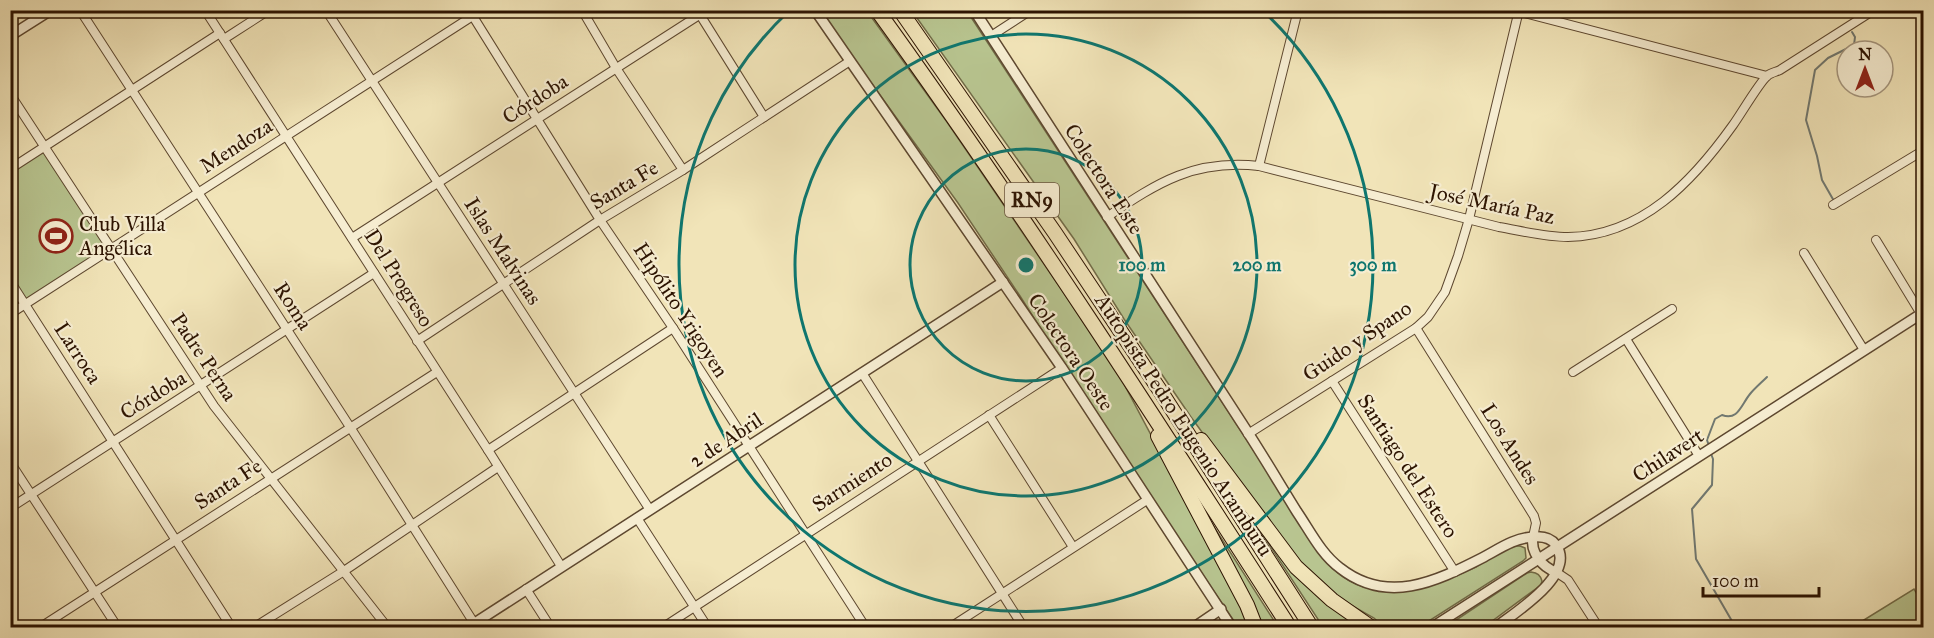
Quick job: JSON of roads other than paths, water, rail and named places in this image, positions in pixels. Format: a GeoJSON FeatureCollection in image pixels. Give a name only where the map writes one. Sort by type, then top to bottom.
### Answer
{"type":"FeatureCollection","features":[{"type":"Feature","properties":{"kind":"highway","name":"Autopista Pedro Eugenio Aramburu"},"geometry":{"type":"LineString","coordinates":[[877,10],[1130,378],[1290,627]]}},
{"type":"Feature","properties":{"kind":"highway","name":"Autopista Pedro Eugenio Aramburu"},"geometry":{"type":"LineString","coordinates":[[900,10],[1161,392],[1312,627]]}},
{"type":"Feature","properties":{"kind":"highway"},"geometry":{"type":"LineString","coordinates":[[1130,378],[1173,466],[1247,604],[1256,627]]}},
{"type":"Feature","properties":{"kind":"highway"},"geometry":{"type":"LineString","coordinates":[[1161,392],[1211,453],[1296,567],[1332,600],[1372,627]]}},
{"type":"Feature","properties":{"kind":"street"},"geometry":{"type":"LineString","coordinates":[[10,36],[51,10]]}},
{"type":"Feature","properties":{"kind":"street","name":"Roma"},"geometry":{"type":"LineString","coordinates":[[80,10],[413,525],[471,625]]}},
{"type":"Feature","properties":{"kind":"street","name":"Del Progreso"},"geometry":{"type":"LineString","coordinates":[[205,10],[561,566]]}},
{"type":"Feature","properties":{"kind":"street"},"geometry":{"type":"LineString","coordinates":[[10,169],[130,90],[269,10]]}},
{"type":"Feature","properties":{"kind":"street","name":"Islas Malvinas"},"geometry":{"type":"LineString","coordinates":[[326,10],[650,510]]}},
{"type":"Feature","properties":{"kind":"street","name":"Mendoza"},"geometry":{"type":"LineString","coordinates":[[10,314],[471,14],[483,10]]}},
{"type":"Feature","properties":{"kind":"street"},"geometry":{"type":"LineString","coordinates":[[582,10],[616,68],[683,170]]}},
{"type":"Feature","properties":{"kind":"street","name":"Colectora Oeste"},"geometry":{"type":"LineString","coordinates":[[815,10],[1062,368],[1232,627]]}},
{"type":"Feature","properties":{"kind":"street","name":"Colectora Este"},"geometry":{"type":"LineString","coordinates":[[975,10],[1320,548],[1337,566],[1350,576],[1378,587],[1408,587],[1455,572],[1502,546],[1533,537]]}},
{"type":"Feature","properties":{"kind":"street"},"geometry":{"type":"LineString","coordinates":[[991,36],[1030,10]]}},
{"type":"Feature","properties":{"kind":"street"},"geometry":{"type":"LineString","coordinates":[[1259,166],[1298,10]]}},
{"type":"Feature","properties":{"kind":"street","name":"José María Paz"},"geometry":{"type":"LineString","coordinates":[[1107,217],[1149,189],[1190,170],[1227,165],[1259,166],[1468,219],[1538,234],[1567,237],[1606,231],[1643,216],[1670,197],[1698,171],[1767,76],[1874,10]]}},
{"type":"Feature","properties":{"kind":"street"},"geometry":{"type":"LineString","coordinates":[[1517,11],[1767,76]]}},
{"type":"Feature","properties":{"kind":"street","name":"Guido y Spano"},"geometry":{"type":"LineString","coordinates":[[1248,434],[1416,328],[1428,316],[1445,292],[1468,219],[1517,11]]}},
{"type":"Feature","properties":{"kind":"street"},"geometry":{"type":"LineString","coordinates":[[701,12],[764,117]]}},
{"type":"Feature","properties":{"kind":"street","name":"Córdoba"},"geometry":{"type":"LineString","coordinates":[[352,238],[701,12]]}},
{"type":"Feature","properties":{"kind":"street","name":"Hipólito Yrigoyen"},"geometry":{"type":"LineString","coordinates":[[471,14],[600,220],[674,328],[866,627]]}},
{"type":"Feature","properties":{"kind":"street","name":"Santa Fe"},"geometry":{"type":"LineString","coordinates":[[417,341],[600,220],[683,170],[850,61]]}},
{"type":"Feature","properties":{"kind":"street","name":"Padre Perna"},"geometry":{"type":"LineString","coordinates":[[10,94],[200,386],[387,627]]}},
{"type":"Feature","properties":{"kind":"street"},"geometry":{"type":"LineString","coordinates":[[1833,205],[1923,150]]}},
{"type":"Feature","properties":{"kind":"street"},"geometry":{"type":"LineString","coordinates":[[1876,240],[1922,313]]}},
{"type":"Feature","properties":{"kind":"street"},"geometry":{"type":"LineString","coordinates":[[1804,253],[1864,350]]}},
{"type":"Feature","properties":{"kind":"street","name":"Córdoba"},"geometry":{"type":"LineString","coordinates":[[10,508],[374,273]]}},
{"type":"Feature","properties":{"kind":"street","name":"Larroca"},"geometry":{"type":"LineString","coordinates":[[10,281],[232,627]]}},
{"type":"Feature","properties":{"kind":"street","name":"2 de Abril"},"geometry":{"type":"LineString","coordinates":[[471,625],[1003,282]]}},
{"type":"Feature","properties":{"kind":"street"},"geometry":{"type":"LineString","coordinates":[[1573,372],[1672,309]]}},
{"type":"Feature","properties":{"kind":"street","name":"Chilavert"},"geometry":{"type":"LineString","coordinates":[[1431,627],[1922,313]]}},
{"type":"Feature","properties":{"kind":"street"},"geometry":{"type":"LineString","coordinates":[[488,450],[674,328]]}},
{"type":"Feature","properties":{"kind":"street","name":"Los Andes"},"geometry":{"type":"LineString","coordinates":[[1416,328],[1534,516],[1536,523],[1533,537]]}},
{"type":"Feature","properties":{"kind":"street"},"geometry":{"type":"LineString","coordinates":[[1626,339],[1706,452]]}},
{"type":"Feature","properties":{"kind":"street","name":"Sarmiento"},"geometry":{"type":"LineString","coordinates":[[662,627],[1062,368]]}},
{"type":"Feature","properties":{"kind":"street","name":"Santa Fe"},"geometry":{"type":"LineString","coordinates":[[39,627],[437,372]]}},
{"type":"Feature","properties":{"kind":"street"},"geometry":{"type":"LineString","coordinates":[[862,374],[1024,627]]}},
{"type":"Feature","properties":{"kind":"street","name":"Santiago del Estero"},"geometry":{"type":"LineString","coordinates":[[1332,381],[1455,572]]}},
{"type":"Feature","properties":{"kind":"street"},"geometry":{"type":"LineString","coordinates":[[988,415],[1073,547]]}},
{"type":"Feature","properties":{"kind":"street"},"geometry":{"type":"LineString","coordinates":[[10,462],[118,627]]}},
{"type":"Feature","properties":{"kind":"street"},"geometry":{"type":"LineString","coordinates":[[252,627],[344,571],[498,467]]}},
{"type":"Feature","properties":{"kind":"street"},"geometry":{"type":"LineString","coordinates":[[949,627],[1147,500]]}},
{"type":"Feature","properties":{"kind":"street"},"geometry":{"type":"LineString","coordinates":[[637,518],[708,627]]}},
{"type":"Feature","properties":{"kind":"street"},"geometry":{"type":"LineString","coordinates":[[1495,627],[1539,595],[1556,572],[1560,554],[1552,541],[1544,537],[1533,537],[1534,551],[1549,569],[1556,572],[1568,579],[1599,627]]}},
{"type":"Feature","properties":{"kind":"street"},"geometry":{"type":"LineString","coordinates":[[526,589],[552,627]]}},
{"type":"Feature","properties":{"kind":"street"},"geometry":{"type":"LineString","coordinates":[[1193,627],[1221,609]]}},
{"type":"Feature","properties":{"kind":"waterway"},"geometry":{"type":"LineString","coordinates":[[1834,201],[1822,180],[1806,120],[1815,70],[1828,58],[1854,45],[1855,37],[1852,32]]}},
{"type":"Feature","properties":{"kind":"waterway"},"geometry":{"type":"LineString","coordinates":[[1709,446],[1707,440],[1715,419],[1722,415],[1736,414],[1750,394],[1767,377]]}},
{"type":"Feature","properties":{"kind":"waterway"},"geometry":{"type":"LineString","coordinates":[[1710,451],[1713,459],[1712,485],[1692,509],[1696,559],[1736,628]]}},
{"type":"Feature","properties":{"kind":"place","name":"Club Villa Angélica"},"geometry":{"type":"Point","coordinates":[56,236]}}]}
